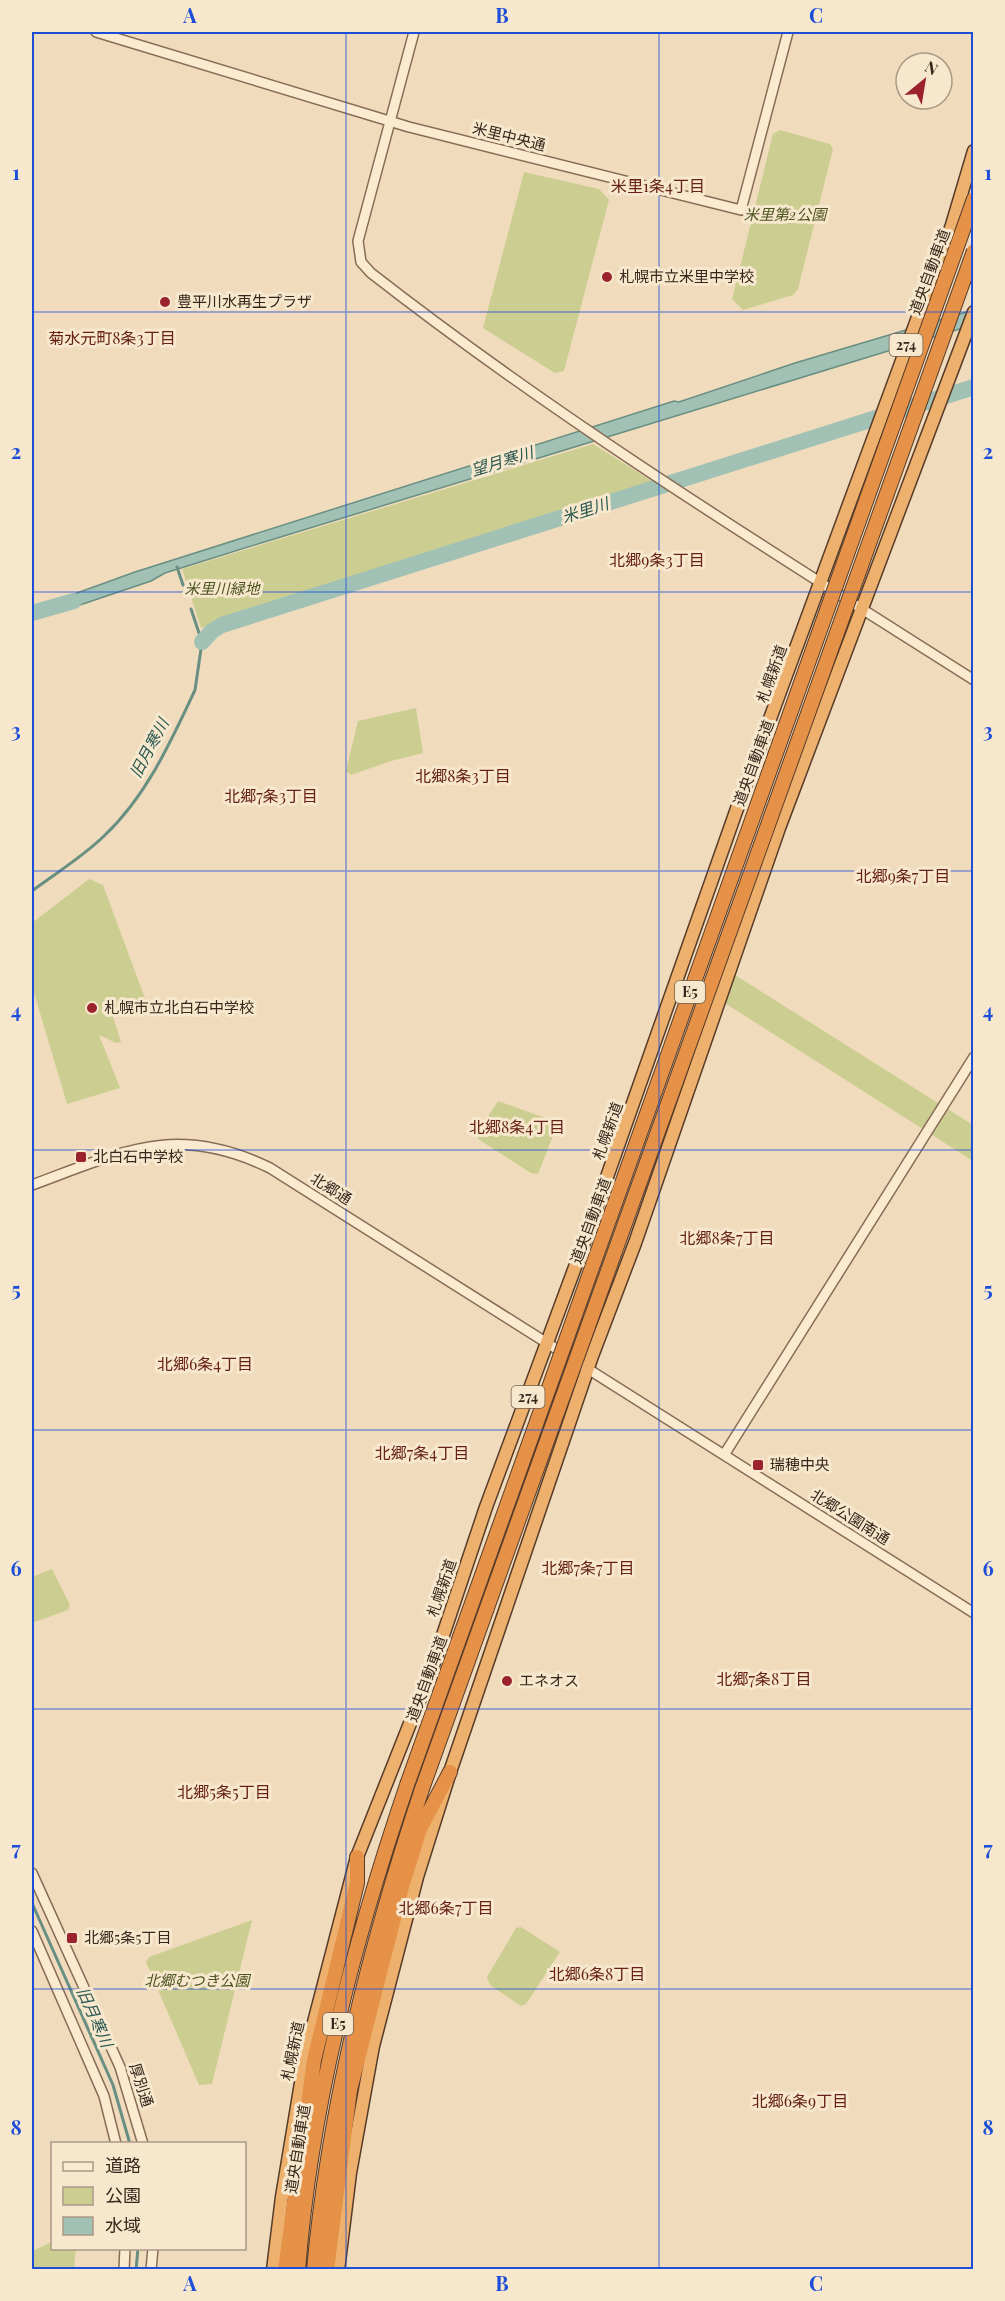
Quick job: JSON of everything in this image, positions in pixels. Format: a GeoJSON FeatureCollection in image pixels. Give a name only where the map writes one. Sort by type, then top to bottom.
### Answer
{"type":"FeatureCollection","features":[{"type":"Feature","properties":{"kind":"highway","name":"札幌新道"},"geometry":{"type":"LineString","coordinates":[[273,2270],[282,2197],[306,2053],[357,1857],[432,1668],[486,1507],[548,1343],[740,800],[952,225],[974,151]]}},
{"type":"Feature","properties":{"kind":"highway","name":"道央自動車道"},"geometry":{"type":"LineString","coordinates":[[298,2270],[306,2200],[327,2075],[356,1944],[383,1855],[974,199]]}},
{"type":"Feature","properties":{"kind":"highway","name":"E5"},"geometry":{"type":"LineString","coordinates":[[314,2270],[321,2208],[342,2081],[373,1948],[398,1862],[974,251]]}},
{"type":"Feature","properties":{"kind":"highway"},"geometry":{"type":"LineString","coordinates":[[338,2270],[350,2173],[373,2046],[415,1886],[450,1772],[587,1370],[635,1243],[772,849],[974,312]]}},
{"type":"Feature","properties":{"kind":"highway"},"geometry":{"type":"LineString","coordinates":[[327,2270],[350,2090],[402,1887],[420,1829],[450,1772]]}},
{"type":"Feature","properties":{"kind":"highway"},"geometry":{"type":"LineString","coordinates":[[285,2270],[314,2060],[357,1883],[357,1857]]}},
{"type":"Feature","properties":{"kind":"street","name":"米里中央通"},"geometry":{"type":"LineString","coordinates":[[96,32],[391,122],[741,210],[788,32]]}},
{"type":"Feature","properties":{"kind":"street"},"geometry":{"type":"LineString","coordinates":[[414,32],[358,241],[361,262],[371,273],[427,316],[688,498],[974,680]]}},
{"type":"Feature","properties":{"kind":"street"},"geometry":{"type":"LineString","coordinates":[[724,1455],[974,1057]]}},
{"type":"Feature","properties":{"kind":"street","name":"北郷通"},"geometry":{"type":"LineString","coordinates":[[32,1185],[132,1148],[160,1144],[190,1145],[238,1153],[270,1168],[548,1343],[587,1370]]}},
{"type":"Feature","properties":{"kind":"street","name":"北郷公園南通"},"geometry":{"type":"LineString","coordinates":[[587,1370],[974,1613]]}},
{"type":"Feature","properties":{"kind":"street","name":"厚別通"},"geometry":{"type":"LineString","coordinates":[[32,1873],[120,2067],[142,2142]]}},
{"type":"Feature","properties":{"kind":"street"},"geometry":{"type":"LineString","coordinates":[[32,1931],[104,2096],[116,2142]]}},
{"type":"Feature","properties":{"kind":"street"},"geometry":{"type":"LineString","coordinates":[[124,2270],[125,2250]]}},
{"type":"Feature","properties":{"kind":"street"},"geometry":{"type":"LineString","coordinates":[[151,2270],[153,2250]]}},
{"type":"Feature","properties":{"kind":"green space","name":"米里第2公園"},"geometry":{"type":"Polygon","coordinates":[[[780,130],[830,144],[833,149],[798,289],[793,295],[743,310],[732,299],[773,134],[780,130]]]}},
{"type":"Feature","properties":{"kind":"green space"},"geometry":{"type":"Polygon","coordinates":[[[524,172],[599,189],[609,200],[564,371],[555,373],[483,328],[524,172]]]}},
{"type":"Feature","properties":{"kind":"green space","name":"米里川緑地"},"geometry":{"type":"Polygon","coordinates":[[[593,444],[655,483],[201,628],[182,569],[593,444]]]}},
{"type":"Feature","properties":{"kind":"green space"},"geometry":{"type":"Polygon","coordinates":[[[416,708],[423,753],[351,775],[346,771],[358,721],[416,708]]]}},
{"type":"Feature","properties":{"kind":"green space"},"geometry":{"type":"Polygon","coordinates":[[[89,879],[103,885],[146,1001],[112,1013],[121,1042],[116,1043],[99,1035],[120,1088],[67,1104],[32,986],[32,923],[89,879]]]}},
{"type":"Feature","properties":{"kind":"green space"},"geometry":{"type":"Polygon","coordinates":[[[735,975],[973,1125],[973,1161],[723,1002],[735,975]]]}},
{"type":"Feature","properties":{"kind":"green space"},"geometry":{"type":"Polygon","coordinates":[[[498,1101],[556,1122],[557,1126],[538,1174],[531,1173],[478,1139],[478,1132],[498,1101]]]}},
{"type":"Feature","properties":{"kind":"green space"},"geometry":{"type":"Polygon","coordinates":[[[52,1569],[70,1605],[68,1610],[32,1623],[32,1577],[52,1569]]]}},
{"type":"Feature","properties":{"kind":"green space","name":"北郷むつき公園"},"geometry":{"type":"Polygon","coordinates":[[[252,1920],[212,2084],[199,2085],[146,1962],[149,1957],[252,1920]]]}},
{"type":"Feature","properties":{"kind":"green space"},"geometry":{"type":"Polygon","coordinates":[[[521,1927],[560,1952],[526,2004],[521,2006],[490,1985],[487,1977],[516,1928],[521,1927]]]}},
{"type":"Feature","properties":{"kind":"green space"},"geometry":{"type":"Polygon","coordinates":[[[51,2242],[51,2250],[76,2250],[74,2269],[32,2269],[32,2251],[51,2242]]]}},
{"type":"Feature","properties":{"kind":"water"},"geometry":{"type":"Polygon","coordinates":[[[973,310],[973,325],[165,573],[151,581],[56,613],[52,602],[135,572],[674,401],[679,402],[795,363],[973,310]]]}},
{"type":"Feature","properties":{"kind":"waterway","name":"米里川"},"geometry":{"type":"LineString","coordinates":[[202,642],[212,631],[222,625],[974,387]]}},
{"type":"Feature","properties":{"kind":"waterway","name":"旧月寒川"},"geometry":{"type":"LineString","coordinates":[[177,567],[183,585]]}},
{"type":"Feature","properties":{"kind":"waterway","name":"望月寒川"},"geometry":{"type":"LineString","coordinates":[[32,613],[74,601]]}},
{"type":"Feature","properties":{"kind":"waterway","name":"旧月寒川"},"geometry":{"type":"LineString","coordinates":[[32,891],[97,843],[133,803],[157,767],[195,690],[202,642],[191,609]]}},
{"type":"Feature","properties":{"kind":"waterway","name":"旧月寒川"},"geometry":{"type":"LineString","coordinates":[[32,1903],[113,2085],[129,2142]]}},
{"type":"Feature","properties":{"kind":"waterway","name":"旧月寒川"},"geometry":{"type":"LineString","coordinates":[[136,2270],[138,2250]]}},
{"type":"Feature","properties":{"kind":"place","name":"札幌市立米里中学校"},"geometry":{"type":"Point","coordinates":[607,277]}},
{"type":"Feature","properties":{"kind":"place","name":"豊平川水再生プラザ"},"geometry":{"type":"Point","coordinates":[165,302]}},
{"type":"Feature","properties":{"kind":"place","name":"札幌市立北白石中学校"},"geometry":{"type":"Point","coordinates":[92,1008]}},
{"type":"Feature","properties":{"kind":"place","name":"北白石中学校"},"geometry":{"type":"Point","coordinates":[81,1157]}},
{"type":"Feature","properties":{"kind":"place","name":"瑞穂中央"},"geometry":{"type":"Point","coordinates":[758,1465]}},
{"type":"Feature","properties":{"kind":"place","name":"エネオス"},"geometry":{"type":"Point","coordinates":[507,1681]}},
{"type":"Feature","properties":{"kind":"place","name":"北郷5条5丁目"},"geometry":{"type":"Point","coordinates":[72,1938]}},
{"type":"Feature","properties":{"kind":"district","name":"米里1条4丁目"},"geometry":{"type":"Point","coordinates":[658,186]}},
{"type":"Feature","properties":{"kind":"district","name":"菊水元町8条3丁目"},"geometry":{"type":"Point","coordinates":[112,338]}},
{"type":"Feature","properties":{"kind":"district","name":"北郷9条3丁目"},"geometry":{"type":"Point","coordinates":[657,560]}},
{"type":"Feature","properties":{"kind":"district","name":"北郷8条3丁目"},"geometry":{"type":"Point","coordinates":[463,776]}},
{"type":"Feature","properties":{"kind":"district","name":"北郷7条3丁目"},"geometry":{"type":"Point","coordinates":[271,796]}},
{"type":"Feature","properties":{"kind":"district","name":"北郷9条7丁目"},"geometry":{"type":"Point","coordinates":[903,876]}},
{"type":"Feature","properties":{"kind":"district","name":"北郷8条4丁目"},"geometry":{"type":"Point","coordinates":[517,1127]}},
{"type":"Feature","properties":{"kind":"district","name":"北郷8条7丁目"},"geometry":{"type":"Point","coordinates":[727,1238]}},
{"type":"Feature","properties":{"kind":"district","name":"北郷6条4丁目"},"geometry":{"type":"Point","coordinates":[205,1364]}},
{"type":"Feature","properties":{"kind":"district","name":"北郷7条4丁目"},"geometry":{"type":"Point","coordinates":[422,1453]}},
{"type":"Feature","properties":{"kind":"district","name":"北郷7条7丁目"},"geometry":{"type":"Point","coordinates":[588,1568]}},
{"type":"Feature","properties":{"kind":"district","name":"北郷7条8丁目"},"geometry":{"type":"Point","coordinates":[764,1679]}},
{"type":"Feature","properties":{"kind":"district","name":"北郷5条5丁目"},"geometry":{"type":"Point","coordinates":[224,1792]}},
{"type":"Feature","properties":{"kind":"district","name":"北郷6条7丁目"},"geometry":{"type":"Point","coordinates":[446,1908]}},
{"type":"Feature","properties":{"kind":"district","name":"北郷6条8丁目"},"geometry":{"type":"Point","coordinates":[597,1974]}},
{"type":"Feature","properties":{"kind":"district","name":"北郷6条9丁目"},"geometry":{"type":"Point","coordinates":[800,2101]}}]}
